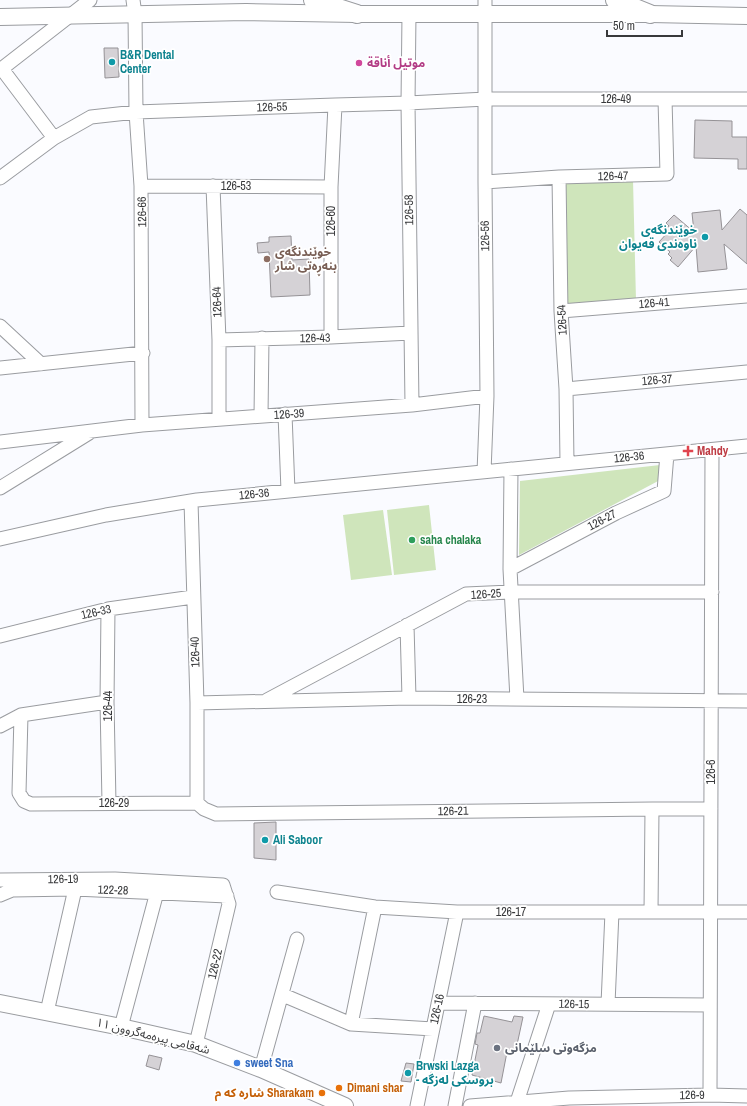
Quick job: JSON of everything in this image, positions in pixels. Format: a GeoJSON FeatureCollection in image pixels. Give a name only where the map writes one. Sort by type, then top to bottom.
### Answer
{"type":"FeatureCollection","features":[{"type":"Feature","properties":{"kind":"highway"},"geometry":{"type":"LineString","coordinates":[[313,0],[357,14]]}},
{"type":"Feature","properties":{"kind":"highway"},"geometry":{"type":"LineString","coordinates":[[615,0],[650,14]]}},
{"type":"Feature","properties":{"kind":"main road"},"geometry":{"type":"LineString","coordinates":[[0,18],[70,16],[134,7],[246,12],[409,14],[485,6],[650,14],[747,16]]}},
{"type":"Feature","properties":{"kind":"main road","name":"شەقامی پیرەمەگروون ١١"},"geometry":{"type":"LineString","coordinates":[[0,1003],[121,1027],[196,1044],[261,1069],[345,1106]]}},
{"type":"Feature","properties":{"kind":"main road","name":"شەقامی پیرەمەگروون ١١"},"geometry":{"type":"LineString","coordinates":[[0,1013],[190,1052],[222,1063],[319,1106]]}},
{"type":"Feature","properties":{"kind":"street"},"geometry":{"type":"LineString","coordinates":[[54,138],[1,70],[90,0]]}},
{"type":"Feature","properties":{"kind":"street","name":"126-56"},"geometry":{"type":"LineString","coordinates":[[484,472],[487,396],[485,6]]}},
{"type":"Feature","properties":{"kind":"street","name":"126-66"},"geometry":{"type":"LineString","coordinates":[[134,7],[136,112],[141,186],[143,353],[142,425]]}},
{"type":"Feature","properties":{"kind":"street","name":"126-58"},"geometry":{"type":"LineString","coordinates":[[409,14],[408,103],[412,405]]}},
{"type":"Feature","properties":{"kind":"street","name":"126-47"},"geometry":{"type":"LineString","coordinates":[[485,182],[559,177],[667,174],[665,99]]}},
{"type":"Feature","properties":{"kind":"street","name":"126-49"},"geometry":{"type":"LineString","coordinates":[[408,103],[486,100],[747,99]]}},
{"type":"Feature","properties":{"kind":"street","name":"126-55"},"geometry":{"type":"LineString","coordinates":[[0,178],[54,138],[91,118],[136,112],[408,103]]}},
{"type":"Feature","properties":{"kind":"street","name":"126-60"},"geometry":{"type":"LineString","coordinates":[[331,337],[331,187],[335,105]]}},
{"type":"Feature","properties":{"kind":"street","name":"126-54"},"geometry":{"type":"LineString","coordinates":[[559,177],[560,311],[566,389],[567,464]]}},
{"type":"Feature","properties":{"kind":"street","name":"126-53"},"geometry":{"type":"LineString","coordinates":[[141,186],[331,187]]}},
{"type":"Feature","properties":{"kind":"street","name":"126-64"},"geometry":{"type":"LineString","coordinates":[[213,186],[219,340],[219,419]]}},
{"type":"Feature","properties":{"kind":"street","name":"126-41"},"geometry":{"type":"LineString","coordinates":[[560,311],[747,296]]}},
{"type":"Feature","properties":{"kind":"street"},"geometry":{"type":"LineString","coordinates":[[0,326],[41,364]]}},
{"type":"Feature","properties":{"kind":"street","name":"126-43"},"geometry":{"type":"LineString","coordinates":[[219,340],[411,334]]}},
{"type":"Feature","properties":{"kind":"street"},"geometry":{"type":"LineString","coordinates":[[261,416],[262,338]]}},
{"type":"Feature","properties":{"kind":"street"},"geometry":{"type":"LineString","coordinates":[[0,368],[143,353]]}},
{"type":"Feature","properties":{"kind":"street","name":"126-37"},"geometry":{"type":"LineString","coordinates":[[566,389],[747,372]]}},
{"type":"Feature","properties":{"kind":"street","name":"126-39"},"geometry":{"type":"LineString","coordinates":[[0,442],[142,425],[412,405],[487,396]]}},
{"type":"Feature","properties":{"kind":"street"},"geometry":{"type":"LineString","coordinates":[[285,414],[288,491]]}},
{"type":"Feature","properties":{"kind":"street"},"geometry":{"type":"LineString","coordinates":[[0,488],[92,431]]}},
{"type":"Feature","properties":{"kind":"street","name":"126-36"},"geometry":{"type":"LineString","coordinates":[[0,539],[106,515],[191,501],[747,446]]}},
{"type":"Feature","properties":{"kind":"street","name":"126-6"},"geometry":{"type":"LineString","coordinates":[[710,1095],[712,450]]}},
{"type":"Feature","properties":{"kind":"street","name":"126-27"},"geometry":{"type":"LineString","coordinates":[[510,569],[616,513],[664,490],[667,454]]}},
{"type":"Feature","properties":{"kind":"street"},"geometry":{"type":"LineString","coordinates":[[511,469],[510,569],[517,699]]}},
{"type":"Feature","properties":{"kind":"street","name":"126-40"},"geometry":{"type":"LineString","coordinates":[[191,501],[197,703],[197,803]]}},
{"type":"Feature","properties":{"kind":"street","name":"126-25"},"geometry":{"type":"LineString","coordinates":[[264,702],[466,594],[511,592],[712,592]]}},
{"type":"Feature","properties":{"kind":"street","name":"126-33"},"geometry":{"type":"LineString","coordinates":[[0,636],[108,608],[193,597]]}},
{"type":"Feature","properties":{"kind":"street","name":"126-44"},"geometry":{"type":"LineString","coordinates":[[108,608],[107,702],[109,803]]}},
{"type":"Feature","properties":{"kind":"street"},"geometry":{"type":"LineString","coordinates":[[407,625],[409,698]]}},
{"type":"Feature","properties":{"kind":"street","name":"126-23"},"geometry":{"type":"LineString","coordinates":[[197,703],[409,698],[747,701]]}},
{"type":"Feature","properties":{"kind":"street"},"geometry":{"type":"LineString","coordinates":[[0,726],[21,715],[107,702]]}},
{"type":"Feature","properties":{"kind":"street","name":"126-29"},"geometry":{"type":"LineString","coordinates":[[21,715],[19,793],[24,801],[31,804],[197,803]]}},
{"type":"Feature","properties":{"kind":"street","name":"126-21"},"geometry":{"type":"LineString","coordinates":[[197,803],[204,809],[216,814],[711,809]]}},
{"type":"Feature","properties":{"kind":"street"},"geometry":{"type":"LineString","coordinates":[[651,912],[652,809]]}},
{"type":"Feature","properties":{"kind":"street","name":"126-19"},"geometry":{"type":"LineString","coordinates":[[0,880],[114,879],[225,891]]}},
{"type":"Feature","properties":{"kind":"street"},"geometry":{"type":"LineString","coordinates":[[47,1012],[75,888]]}},
{"type":"Feature","properties":{"kind":"street","name":"122-28"},"geometry":{"type":"LineString","coordinates":[[0,895],[12,890],[75,888],[157,892],[225,891]]}},
{"type":"Feature","properties":{"kind":"street","name":"126-22"},"geometry":{"type":"LineString","coordinates":[[196,1044],[229,904],[225,891]]}},
{"type":"Feature","properties":{"kind":"street"},"geometry":{"type":"LineString","coordinates":[[121,1027],[157,892]]}},
{"type":"Feature","properties":{"kind":"street","name":"126-17"},"geometry":{"type":"LineString","coordinates":[[277,892],[375,907],[457,912],[747,912]]}},
{"type":"Feature","properties":{"kind":"street"},"geometry":{"type":"LineString","coordinates":[[351,1024],[375,907]]}},
{"type":"Feature","properties":{"kind":"street","name":"126-16"},"geometry":{"type":"LineString","coordinates":[[417,1106],[457,912]]}},
{"type":"Feature","properties":{"kind":"street"},"geometry":{"type":"LineString","coordinates":[[608,1004],[612,912]]}},
{"type":"Feature","properties":{"kind":"street"},"geometry":{"type":"LineString","coordinates":[[261,1069],[297,939]]}},
{"type":"Feature","properties":{"kind":"street"},"geometry":{"type":"LineString","coordinates":[[282,995],[351,1024],[433,1029]]}},
{"type":"Feature","properties":{"kind":"street","name":"126-15"},"geometry":{"type":"LineString","coordinates":[[438,1003],[710,1006]]}},
{"type":"Feature","properties":{"kind":"street"},"geometry":{"type":"LineString","coordinates":[[455,1106],[475,1003]]}},
{"type":"Feature","properties":{"kind":"street"},"geometry":{"type":"LineString","coordinates":[[517,1102],[549,1004]]}},
{"type":"Feature","properties":{"kind":"street","name":"126-9"},"geometry":{"type":"LineString","coordinates":[[470,1106],[569,1098],[710,1095],[747,1096]]}},
{"type":"Feature","properties":{"kind":"green space"},"geometry":{"type":"Polygon","coordinates":[[[633,180],[636,300],[567,304],[566,183],[633,180]]]}},
{"type":"Feature","properties":{"kind":"green space"},"geometry":{"type":"Polygon","coordinates":[[[660,465],[660,480],[519,555],[520,481],[660,465]]]}},
{"type":"Feature","properties":{"kind":"green space","name":"saha chalaka"},"geometry":{"type":"Polygon","coordinates":[[[429,505],[436,570],[394,575],[387,510],[429,505]]]}},
{"type":"Feature","properties":{"kind":"green space","name":"saha chalaka"},"geometry":{"type":"Polygon","coordinates":[[[383,510],[392,575],[351,580],[343,515],[383,510]]]}},
{"type":"Feature","properties":{"kind":"building","name":"B&R Dental Center"},"geometry":{"type":"Polygon","coordinates":[[[104,48],[118,48],[119,77],[105,78],[104,48]]]}},
{"type":"Feature","properties":{"kind":"building"},"geometry":{"type":"Polygon","coordinates":[[[695,120],[732,121],[732,137],[747,137],[747,169],[738,169],[738,159],[694,158],[695,120]]]}},
{"type":"Feature","properties":{"kind":"building","name":"خوێندنگەی ناوەندی قەیوان"},"geometry":{"type":"Polygon","coordinates":[[[740,209],[747,215],[747,264],[724,244],[727,269],[698,272],[696,246],[678,267],[670,260],[672,258],[668,254],[670,252],[659,242],[669,231],[666,228],[669,226],[666,223],[674,215],[694,232],[692,213],[720,210],[722,230],[740,209]]]}},
{"type":"Feature","properties":{"kind":"building"},"geometry":{"type":"Polygon","coordinates":[[[291,236],[292,260],[309,259],[310,295],[271,297],[269,252],[258,253],[257,243],[269,242],[269,237],[291,236]]]}},
{"type":"Feature","properties":{"kind":"building","name":"Ali Saboor"},"geometry":{"type":"Polygon","coordinates":[[[276,822],[276,860],[254,858],[254,823],[276,822]]]}},
{"type":"Feature","properties":{"kind":"building","name":"مزگەوتی سلێمانی"},"geometry":{"type":"Polygon","coordinates":[[[484,1016],[512,1022],[514,1016],[523,1017],[515,1054],[507,1052],[501,1083],[472,1075],[478,1045],[475,1044],[477,1033],[480,1033],[484,1016]]]}},
{"type":"Feature","properties":{"kind":"building"},"geometry":{"type":"Polygon","coordinates":[[[149,1055],[162,1058],[159,1070],[146,1066],[149,1055]]]}},
{"type":"Feature","properties":{"kind":"building","name":"Brwski Lazga - بروسکی لەزگە"},"geometry":{"type":"Polygon","coordinates":[[[406,1063],[414,1064],[411,1082],[401,1081],[406,1063]]]}},
{"type":"Feature","properties":{"kind":"place","name":"B&R Dental Center"},"geometry":{"type":"Point","coordinates":[112,62]}},
{"type":"Feature","properties":{"kind":"place","name":"موتيل أناقة"},"geometry":{"type":"Point","coordinates":[359,63]}},
{"type":"Feature","properties":{"kind":"place","name":"خوێندنگەی ناوەندی قەیوان"},"geometry":{"type":"Point","coordinates":[705,237]}},
{"type":"Feature","properties":{"kind":"place","name":"خوێندنگەی بنەڕەتی شار"},"geometry":{"type":"Point","coordinates":[267,259]}},
{"type":"Feature","properties":{"kind":"place","name":"Mahdy"},"geometry":{"type":"Point","coordinates":[688,451]}},
{"type":"Feature","properties":{"kind":"place","name":"saha chalaka"},"geometry":{"type":"Point","coordinates":[412,540]}},
{"type":"Feature","properties":{"kind":"place","name":"Ali Saboor"},"geometry":{"type":"Point","coordinates":[265,840]}},
{"type":"Feature","properties":{"kind":"place","name":"مزگەوتی سلێمانی"},"geometry":{"type":"Point","coordinates":[497,1048]}},
{"type":"Feature","properties":{"kind":"place","name":"sweet Sna"},"geometry":{"type":"Point","coordinates":[237,1063]}},
{"type":"Feature","properties":{"kind":"place","name":"Brwski Lazga - بروسکی لەزگە"},"geometry":{"type":"Point","coordinates":[408,1073]}},
{"type":"Feature","properties":{"kind":"place","name":"Dimani shar"},"geometry":{"type":"Point","coordinates":[339,1088]}},
{"type":"Feature","properties":{"kind":"place","name":"شاره که م Sharakam"},"geometry":{"type":"Point","coordinates":[322,1093]}}]}
